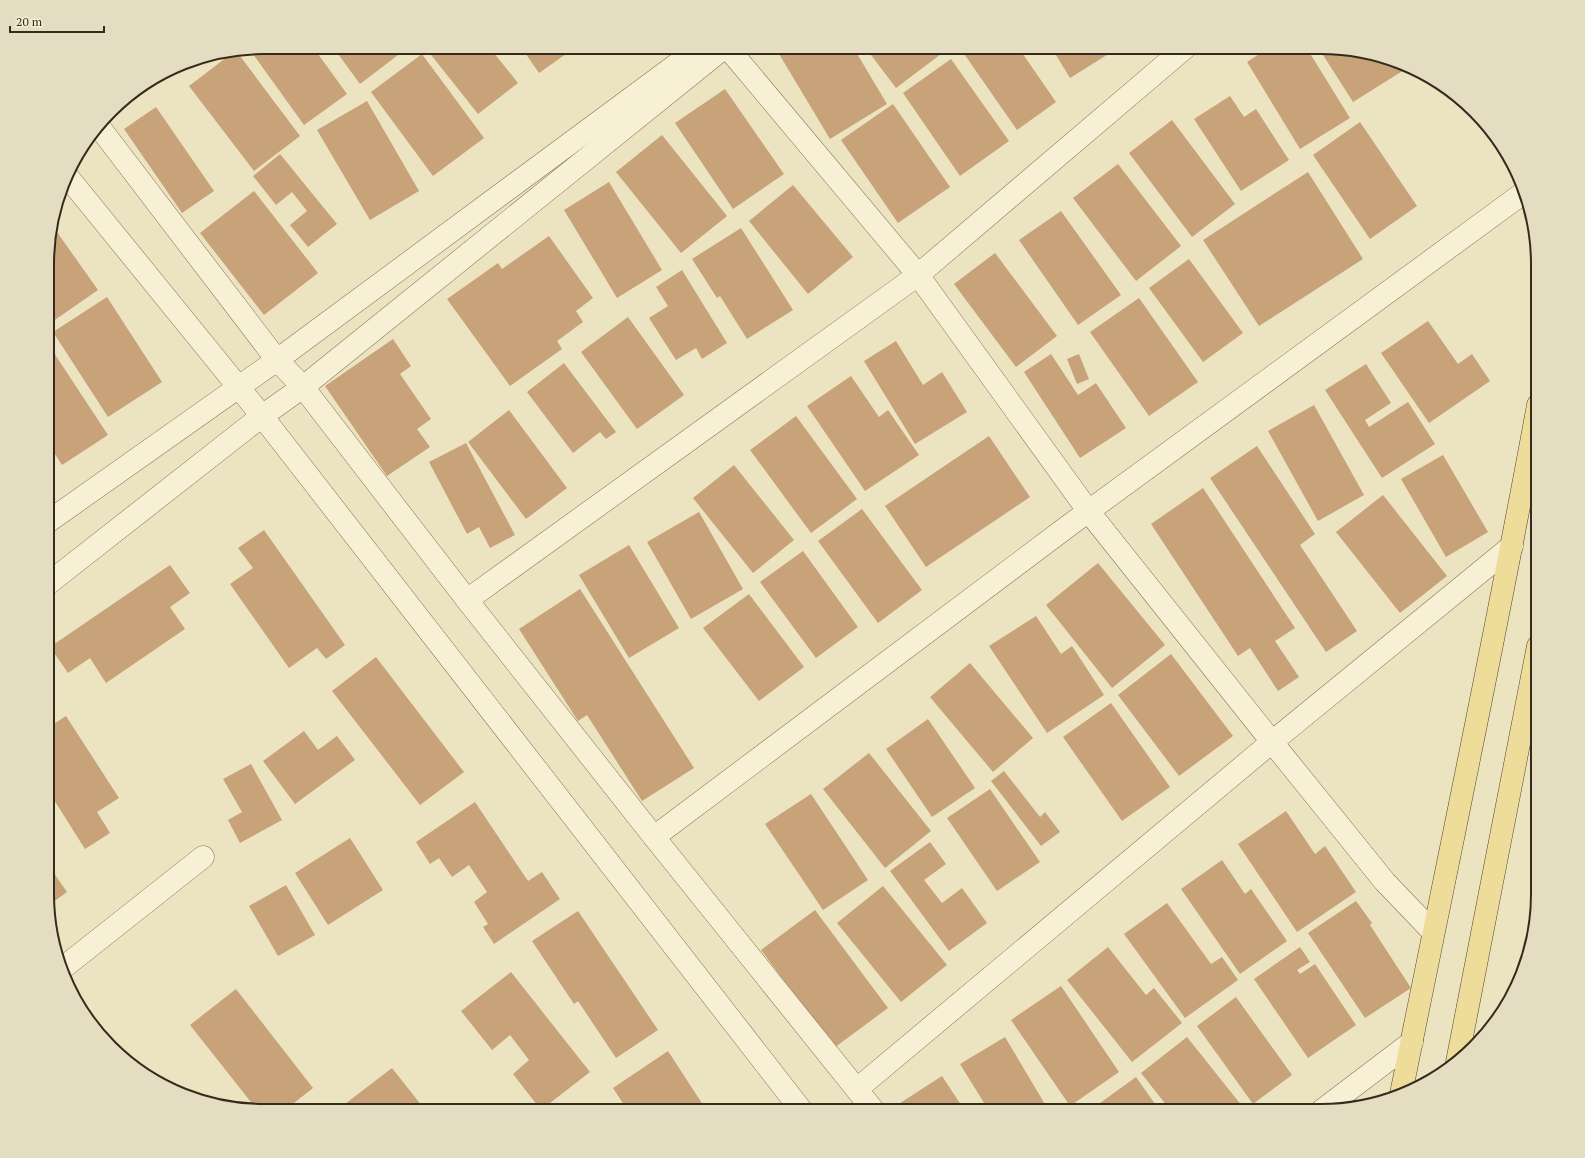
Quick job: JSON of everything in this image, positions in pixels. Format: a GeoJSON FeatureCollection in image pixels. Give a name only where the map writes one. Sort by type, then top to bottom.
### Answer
{"type":"FeatureCollection","features":[{"type":"Feature","properties":{"kind":"main road"},"geometry":{"type":"LineString","coordinates":[[1402,1087],[1512,546],[1531,443]]}},
{"type":"Feature","properties":{"kind":"main road"},"geometry":{"type":"LineString","coordinates":[[1459,1052],[1531,682]]}},
{"type":"Feature","properties":{"kind":"street"},"geometry":{"type":"LineString","coordinates":[[54,517],[238,386],[277,360],[691,54]]}},
{"type":"Feature","properties":{"kind":"street"},"geometry":{"type":"LineString","coordinates":[[54,579],[262,416],[303,387],[717,54]]}},
{"type":"Feature","properties":{"kind":"street"},"geometry":{"type":"LineString","coordinates":[[732,54],[918,275],[1089,512],[1385,882],[1433,932]]}},
{"type":"Feature","properties":{"kind":"street"},"geometry":{"type":"LineString","coordinates":[[467,600],[918,275],[1178,54]]}},
{"type":"Feature","properties":{"kind":"street"},"geometry":{"type":"LineString","coordinates":[[102,131],[277,360],[303,387],[467,600],[654,837],[869,1104]]}},
{"type":"Feature","properties":{"kind":"street"},"geometry":{"type":"LineString","coordinates":[[71,181],[262,416],[797,1104]]}},
{"type":"Feature","properties":{"kind":"street"},"geometry":{"type":"LineString","coordinates":[[654,837],[1071,524],[1520,196]]}},
{"type":"Feature","properties":{"kind":"street"},"geometry":{"type":"LineString","coordinates":[[857,1089],[1272,742],[1512,546]]}},
{"type":"Feature","properties":{"kind":"street"},"geometry":{"type":"LineString","coordinates":[[66,964],[203,857]]}},
{"type":"Feature","properties":{"kind":"street"},"geometry":{"type":"LineString","coordinates":[[1330,1104],[1412,1042]]}},
{"type":"Feature","properties":{"kind":"building"},"geometry":{"type":"Polygon","coordinates":[[[253,54],[318,54],[347,94],[304,125],[253,54]]]}},
{"type":"Feature","properties":{"kind":"building"},"geometry":{"type":"Polygon","coordinates":[[[338,54],[399,54],[360,84],[338,54]]]}},
{"type":"Feature","properties":{"kind":"building"},"geometry":{"type":"Polygon","coordinates":[[[422,54],[484,138],[433,176],[371,92],[422,54]]]}},
{"type":"Feature","properties":{"kind":"building"},"geometry":{"type":"Polygon","coordinates":[[[430,54],[495,54],[518,83],[478,114],[430,54]]]}},
{"type":"Feature","properties":{"kind":"building"},"geometry":{"type":"Polygon","coordinates":[[[526,54],[566,54],[539,73],[526,54]]]}},
{"type":"Feature","properties":{"kind":"building"},"geometry":{"type":"Polygon","coordinates":[[[779,54],[857,54],[887,104],[830,139],[779,54]]]}},
{"type":"Feature","properties":{"kind":"building"},"geometry":{"type":"Polygon","coordinates":[[[870,54],[941,54],[896,88],[870,54]]]}},
{"type":"Feature","properties":{"kind":"building"},"geometry":{"type":"Polygon","coordinates":[[[964,54],[1023,54],[1056,102],[1017,130],[964,54]]]}},
{"type":"Feature","properties":{"kind":"building"},"geometry":{"type":"Polygon","coordinates":[[[1055,54],[1108,54],[1070,78],[1055,54]]]}},
{"type":"Feature","properties":{"kind":"building"},"geometry":{"type":"Polygon","coordinates":[[[1259,54],[1310,54],[1350,118],[1300,149],[1247,62],[1259,54]]]}},
{"type":"Feature","properties":{"kind":"building"},"geometry":{"type":"Polygon","coordinates":[[[1322,54],[1335,54],[1362,58],[1389,65],[1403,71],[1353,102],[1322,54]]]}},
{"type":"Feature","properties":{"kind":"building"},"geometry":{"type":"Polygon","coordinates":[[[240,56],[300,136],[254,171],[189,86],[226,58],[240,56]]]}},
{"type":"Feature","properties":{"kind":"building"},"geometry":{"type":"Polygon","coordinates":[[[951,59],[1009,141],[960,176],[903,93],[951,59]]]}},
{"type":"Feature","properties":{"kind":"building"},"geometry":{"type":"Polygon","coordinates":[[[725,89],[784,174],[733,209],[675,123],[725,89]]]}},
{"type":"Feature","properties":{"kind":"building"},"geometry":{"type":"Polygon","coordinates":[[[1230,96],[1244,117],[1256,109],[1289,160],[1241,191],[1194,119],[1230,96]]]}},
{"type":"Feature","properties":{"kind":"building"},"geometry":{"type":"Polygon","coordinates":[[[367,101],[419,191],[370,220],[317,130],[367,101]]]}},
{"type":"Feature","properties":{"kind":"building"},"geometry":{"type":"Polygon","coordinates":[[[893,104],[950,187],[898,223],[841,140],[893,104]]]}},
{"type":"Feature","properties":{"kind":"building"},"geometry":{"type":"Polygon","coordinates":[[[156,107],[214,191],[182,213],[124,129],[156,107]]]}},
{"type":"Feature","properties":{"kind":"building"},"geometry":{"type":"Polygon","coordinates":[[[1172,120],[1235,204],[1192,237],[1129,153],[1172,120]]]}},
{"type":"Feature","properties":{"kind":"building"},"geometry":{"type":"Polygon","coordinates":[[[1360,122],[1417,206],[1370,239],[1313,155],[1360,122]]]}},
{"type":"Feature","properties":{"kind":"building"},"geometry":{"type":"Polygon","coordinates":[[[662,135],[727,216],[681,253],[616,172],[662,135]]]}},
{"type":"Feature","properties":{"kind":"building"},"geometry":{"type":"Polygon","coordinates":[[[280,154],[337,224],[308,247],[290,225],[307,211],[292,192],[276,205],[253,176],[280,154]]]}},
{"type":"Feature","properties":{"kind":"building"},"geometry":{"type":"Polygon","coordinates":[[[1118,164],[1181,246],[1136,281],[1073,198],[1118,164]]]}},
{"type":"Feature","properties":{"kind":"building"},"geometry":{"type":"Polygon","coordinates":[[[1308,172],[1363,259],[1259,326],[1203,240],[1308,172]]]}},
{"type":"Feature","properties":{"kind":"building"},"geometry":{"type":"Polygon","coordinates":[[[609,182],[662,270],[617,298],[564,210],[609,182]]]}},
{"type":"Feature","properties":{"kind":"building"},"geometry":{"type":"Polygon","coordinates":[[[793,185],[853,257],[808,294],[749,221],[793,185]]]}},
{"type":"Feature","properties":{"kind":"building"},"geometry":{"type":"Polygon","coordinates":[[[254,191],[318,273],[264,315],[200,233],[254,191]]]}},
{"type":"Feature","properties":{"kind":"building"},"geometry":{"type":"Polygon","coordinates":[[[1061,211],[1121,295],[1078,325],[1019,240],[1061,211]]]}},
{"type":"Feature","properties":{"kind":"building"},"geometry":{"type":"Polygon","coordinates":[[[741,228],[793,310],[747,339],[720,296],[717,298],[692,259],[741,228]]]}},
{"type":"Feature","properties":{"kind":"building"},"geometry":{"type":"Polygon","coordinates":[[[57,232],[98,290],[54,321],[54,250],[57,232]]]}},
{"type":"Feature","properties":{"kind":"building"},"geometry":{"type":"Polygon","coordinates":[[[549,236],[593,298],[576,311],[583,322],[557,341],[562,349],[510,386],[447,299],[498,263],[502,269],[549,236]]]}},
{"type":"Feature","properties":{"kind":"building"},"geometry":{"type":"Polygon","coordinates":[[[995,253],[1057,336],[1016,367],[954,284],[995,253]]]}},
{"type":"Feature","properties":{"kind":"building"},"geometry":{"type":"Polygon","coordinates":[[[1189,259],[1243,333],[1203,362],[1149,288],[1189,259]]]}},
{"type":"Feature","properties":{"kind":"building"},"geometry":{"type":"Polygon","coordinates":[[[682,270],[727,343],[702,359],[696,348],[676,360],[649,318],[668,306],[656,287],[682,270]]]}},
{"type":"Feature","properties":{"kind":"building"},"geometry":{"type":"Polygon","coordinates":[[[107,297],[162,382],[108,417],[54,331],[107,297]]]}},
{"type":"Feature","properties":{"kind":"building"},"geometry":{"type":"Polygon","coordinates":[[[1139,298],[1198,382],[1149,416],[1090,332],[1139,298]]]}},
{"type":"Feature","properties":{"kind":"building"},"geometry":{"type":"Polygon","coordinates":[[[628,317],[684,395],[637,429],[581,352],[628,317]]]}},
{"type":"Feature","properties":{"kind":"building"},"geometry":{"type":"Polygon","coordinates":[[[1428,321],[1458,364],[1472,354],[1490,381],[1429,423],[1381,353],[1428,321]]]}},
{"type":"Feature","properties":{"kind":"building"},"geometry":{"type":"Polygon","coordinates":[[[393,339],[411,366],[400,374],[431,419],[417,429],[430,447],[387,476],[325,386],[393,339]]]}},
{"type":"Feature","properties":{"kind":"building"},"geometry":{"type":"Polygon","coordinates":[[[896,341],[923,385],[942,372],[967,412],[915,444],[864,361],[896,341]]]}},
{"type":"Feature","properties":{"kind":"building"},"geometry":{"type":"Polygon","coordinates":[[[54,353],[108,435],[62,465],[54,453],[54,353]]]}},
{"type":"Feature","properties":{"kind":"building"},"geometry":{"type":"Polygon","coordinates":[[[1051,354],[1078,395],[1096,383],[1126,428],[1080,458],[1024,372],[1051,354]]]}},
{"type":"Feature","properties":{"kind":"building"},"geometry":{"type":"Polygon","coordinates":[[[1079,354],[1089,379],[1077,384],[1067,359],[1079,354]]]}},
{"type":"Feature","properties":{"kind":"building"},"geometry":{"type":"Polygon","coordinates":[[[564,363],[616,432],[606,439],[600,432],[573,453],[527,392],[564,363]]]}},
{"type":"Feature","properties":{"kind":"building"},"geometry":{"type":"Polygon","coordinates":[[[1366,364],[1391,403],[1365,420],[1369,427],[1408,402],[1435,444],[1382,478],[1325,390],[1366,364]]]}},
{"type":"Feature","properties":{"kind":"building"},"geometry":{"type":"Polygon","coordinates":[[[851,376],[879,417],[888,410],[919,455],[865,491],[807,406],[851,376]]]}},
{"type":"Feature","properties":{"kind":"building"},"geometry":{"type":"Polygon","coordinates":[[[1314,405],[1364,495],[1318,521],[1268,431],[1314,405]]]}},
{"type":"Feature","properties":{"kind":"building"},"geometry":{"type":"Polygon","coordinates":[[[509,410],[567,488],[526,519],[468,442],[509,410]]]}},
{"type":"Feature","properties":{"kind":"building"},"geometry":{"type":"Polygon","coordinates":[[[796,416],[857,499],[811,533],[750,450],[796,416]]]}},
{"type":"Feature","properties":{"kind":"building"},"geometry":{"type":"Polygon","coordinates":[[[989,436],[1030,497],[926,567],[885,506],[989,436]]]}},
{"type":"Feature","properties":{"kind":"building"},"geometry":{"type":"Polygon","coordinates":[[[466,443],[515,535],[490,548],[479,527],[467,534],[429,462],[466,443]]]}},
{"type":"Feature","properties":{"kind":"building"},"geometry":{"type":"Polygon","coordinates":[[[1257,446],[1315,534],[1300,545],[1357,631],[1326,652],[1210,478],[1257,446]]]}},
{"type":"Feature","properties":{"kind":"building"},"geometry":{"type":"Polygon","coordinates":[[[1443,455],[1488,532],[1446,557],[1401,479],[1443,455]]]}},
{"type":"Feature","properties":{"kind":"building"},"geometry":{"type":"Polygon","coordinates":[[[734,465],[794,540],[753,573],[693,498],[734,465]]]}},
{"type":"Feature","properties":{"kind":"building"},"geometry":{"type":"Polygon","coordinates":[[[1203,488],[1295,628],[1275,641],[1299,677],[1278,691],[1250,648],[1238,656],[1151,524],[1203,488]]]}},
{"type":"Feature","properties":{"kind":"building"},"geometry":{"type":"Polygon","coordinates":[[[1383,495],[1447,576],[1400,613],[1336,532],[1383,495]]]}},
{"type":"Feature","properties":{"kind":"building"},"geometry":{"type":"Polygon","coordinates":[[[862,509],[922,590],[878,623],[818,541],[862,509]]]}},
{"type":"Feature","properties":{"kind":"building"},"geometry":{"type":"Polygon","coordinates":[[[699,512],[743,589],[691,619],[647,542],[699,512]]]}},
{"type":"Feature","properties":{"kind":"building"},"geometry":{"type":"Polygon","coordinates":[[[264,530],[345,645],[326,659],[317,648],[289,668],[230,584],[253,568],[238,548],[264,530]]]}},
{"type":"Feature","properties":{"kind":"building"},"geometry":{"type":"Polygon","coordinates":[[[629,545],[679,628],[629,658],[579,575],[629,545]]]}},
{"type":"Feature","properties":{"kind":"building"},"geometry":{"type":"Polygon","coordinates":[[[803,551],[858,627],[816,658],[760,582],[803,551]]]}},
{"type":"Feature","properties":{"kind":"building"},"geometry":{"type":"Polygon","coordinates":[[[1098,563],[1165,645],[1112,688],[1046,605],[1098,563]]]}},
{"type":"Feature","properties":{"kind":"building"},"geometry":{"type":"Polygon","coordinates":[[[170,565],[190,593],[170,607],[185,629],[106,683],[90,658],[68,673],[54,653],[54,644],[170,565]]]}},
{"type":"Feature","properties":{"kind":"building"},"geometry":{"type":"Polygon","coordinates":[[[580,589],[694,768],[642,801],[587,715],[578,721],[519,629],[580,589]]]}},
{"type":"Feature","properties":{"kind":"building"},"geometry":{"type":"Polygon","coordinates":[[[749,594],[804,667],[759,701],[703,628],[749,594]]]}},
{"type":"Feature","properties":{"kind":"building"},"geometry":{"type":"Polygon","coordinates":[[[1036,616],[1061,654],[1072,646],[1104,695],[1047,733],[989,646],[1036,616]]]}},
{"type":"Feature","properties":{"kind":"building"},"geometry":{"type":"Polygon","coordinates":[[[1171,654],[1233,736],[1179,776],[1118,695],[1171,654]]]}},
{"type":"Feature","properties":{"kind":"building"},"geometry":{"type":"Polygon","coordinates":[[[376,657],[464,772],[420,805],[332,691],[376,657]]]}},
{"type":"Feature","properties":{"kind":"building"},"geometry":{"type":"Polygon","coordinates":[[[970,663],[1033,738],[993,772],[930,697],[970,663]]]}},
{"type":"Feature","properties":{"kind":"building"},"geometry":{"type":"Polygon","coordinates":[[[1111,703],[1170,787],[1122,821],[1063,737],[1111,703]]]}},
{"type":"Feature","properties":{"kind":"building"},"geometry":{"type":"Polygon","coordinates":[[[66,716],[119,798],[97,812],[110,833],[85,849],[54,800],[54,724],[66,716]]]}},
{"type":"Feature","properties":{"kind":"building"},"geometry":{"type":"Polygon","coordinates":[[[928,719],[975,788],[932,817],[886,749],[928,719]]]}},
{"type":"Feature","properties":{"kind":"building"},"geometry":{"type":"Polygon","coordinates":[[[304,731],[318,750],[337,736],[355,760],[295,804],[263,761],[304,731]]]}},
{"type":"Feature","properties":{"kind":"building"},"geometry":{"type":"Polygon","coordinates":[[[869,753],[931,831],[885,868],[823,789],[869,753]]]}},
{"type":"Feature","properties":{"kind":"building"},"geometry":{"type":"Polygon","coordinates":[[[251,764],[282,820],[240,843],[228,820],[242,812],[223,779],[251,764]]]}},
{"type":"Feature","properties":{"kind":"building"},"geometry":{"type":"Polygon","coordinates":[[[1004,771],[1040,817],[1045,812],[1060,832],[1041,846],[991,781],[1004,771]]]}},
{"type":"Feature","properties":{"kind":"building"},"geometry":{"type":"Polygon","coordinates":[[[990,789],[1040,862],[997,891],[947,818],[990,789]]]}},
{"type":"Feature","properties":{"kind":"building"},"geometry":{"type":"Polygon","coordinates":[[[811,794],[868,880],[823,910],[765,824],[811,794]]]}},
{"type":"Feature","properties":{"kind":"building"},"geometry":{"type":"Polygon","coordinates":[[[475,802],[528,881],[542,872],[560,899],[494,944],[483,927],[488,924],[474,902],[487,892],[469,865],[452,877],[439,858],[430,864],[416,842],[475,802]]]}},
{"type":"Feature","properties":{"kind":"building"},"geometry":{"type":"Polygon","coordinates":[[[1286,811],[1315,854],[1325,846],[1356,892],[1297,932],[1238,844],[1286,811]]]}},
{"type":"Feature","properties":{"kind":"building"},"geometry":{"type":"Polygon","coordinates":[[[350,838],[383,890],[328,925],[295,873],[350,838]]]}},
{"type":"Feature","properties":{"kind":"building"},"geometry":{"type":"Polygon","coordinates":[[[930,842],[946,864],[924,880],[942,903],[962,888],[987,923],[949,951],[890,871],[930,842]]]}},
{"type":"Feature","properties":{"kind":"building"},"geometry":{"type":"Polygon","coordinates":[[[1222,860],[1245,894],[1251,889],[1287,941],[1240,974],[1181,889],[1222,860]]]}},
{"type":"Feature","properties":{"kind":"building"},"geometry":{"type":"Polygon","coordinates":[[[54,873],[67,892],[54,901],[54,873]]]}},
{"type":"Feature","properties":{"kind":"building"},"geometry":{"type":"Polygon","coordinates":[[[286,885],[315,935],[278,956],[249,906],[286,885]]]}},
{"type":"Feature","properties":{"kind":"building"},"geometry":{"type":"Polygon","coordinates":[[[883,886],[947,965],[901,1002],[837,923],[883,886]]]}},
{"type":"Feature","properties":{"kind":"building"},"geometry":{"type":"Polygon","coordinates":[[[1356,901],[1372,923],[1370,925],[1411,988],[1365,1018],[1308,933],[1356,901]]]}},
{"type":"Feature","properties":{"kind":"building"},"geometry":{"type":"Polygon","coordinates":[[[1167,903],[1211,964],[1222,957],[1238,980],[1185,1018],[1124,934],[1167,903]]]}},
{"type":"Feature","properties":{"kind":"building"},"geometry":{"type":"Polygon","coordinates":[[[815,910],[888,1008],[834,1048],[761,950],[815,910]]]}},
{"type":"Feature","properties":{"kind":"building"},"geometry":{"type":"Polygon","coordinates":[[[578,911],[658,1030],[616,1058],[578,1001],[574,1004],[532,941],[578,911]]]}},
{"type":"Feature","properties":{"kind":"building"},"geometry":{"type":"Polygon","coordinates":[[[1108,947],[1146,995],[1154,988],[1182,1023],[1132,1062],[1067,980],[1108,947]]]}},
{"type":"Feature","properties":{"kind":"building"},"geometry":{"type":"Polygon","coordinates":[[[1300,947],[1310,962],[1297,970],[1300,974],[1315,964],[1356,1025],[1308,1058],[1254,979],[1300,947]]]}},
{"type":"Feature","properties":{"kind":"building"},"geometry":{"type":"Polygon","coordinates":[[[511,972],[590,1072],[549,1104],[536,1104],[513,1074],[529,1060],[510,1035],[492,1050],[461,1011],[511,972]]]}},
{"type":"Feature","properties":{"kind":"building"},"geometry":{"type":"Polygon","coordinates":[[[1061,986],[1119,1072],[1073,1104],[1069,1104],[1011,1020],[1061,986]]]}},
{"type":"Feature","properties":{"kind":"building"},"geometry":{"type":"Polygon","coordinates":[[[236,989],[313,1088],[293,1104],[252,1104],[190,1025],[236,989]]]}},
{"type":"Feature","properties":{"kind":"building"},"geometry":{"type":"Polygon","coordinates":[[[1236,997],[1292,1075],[1253,1104],[1197,1026],[1236,997]]]}},
{"type":"Feature","properties":{"kind":"building"},"geometry":{"type":"Polygon","coordinates":[[[1005,1037],[1045,1104],[985,1104],[960,1064],[1005,1037]]]}},
{"type":"Feature","properties":{"kind":"building"},"geometry":{"type":"Polygon","coordinates":[[[1187,1037],[1240,1104],[1165,1104],[1141,1073],[1187,1037]]]}},
{"type":"Feature","properties":{"kind":"building"},"geometry":{"type":"Polygon","coordinates":[[[668,1051],[702,1104],[623,1104],[613,1088],[668,1051]]]}},
{"type":"Feature","properties":{"kind":"building"},"geometry":{"type":"Polygon","coordinates":[[[392,1068],[420,1104],[345,1104],[392,1068]]]}},
{"type":"Feature","properties":{"kind":"building"},"geometry":{"type":"Polygon","coordinates":[[[942,1076],[960,1104],[899,1104],[942,1076]]]}},
{"type":"Feature","properties":{"kind":"building"},"geometry":{"type":"Polygon","coordinates":[[[1136,1077],[1155,1104],[1099,1104],[1136,1077]]]}}]}
